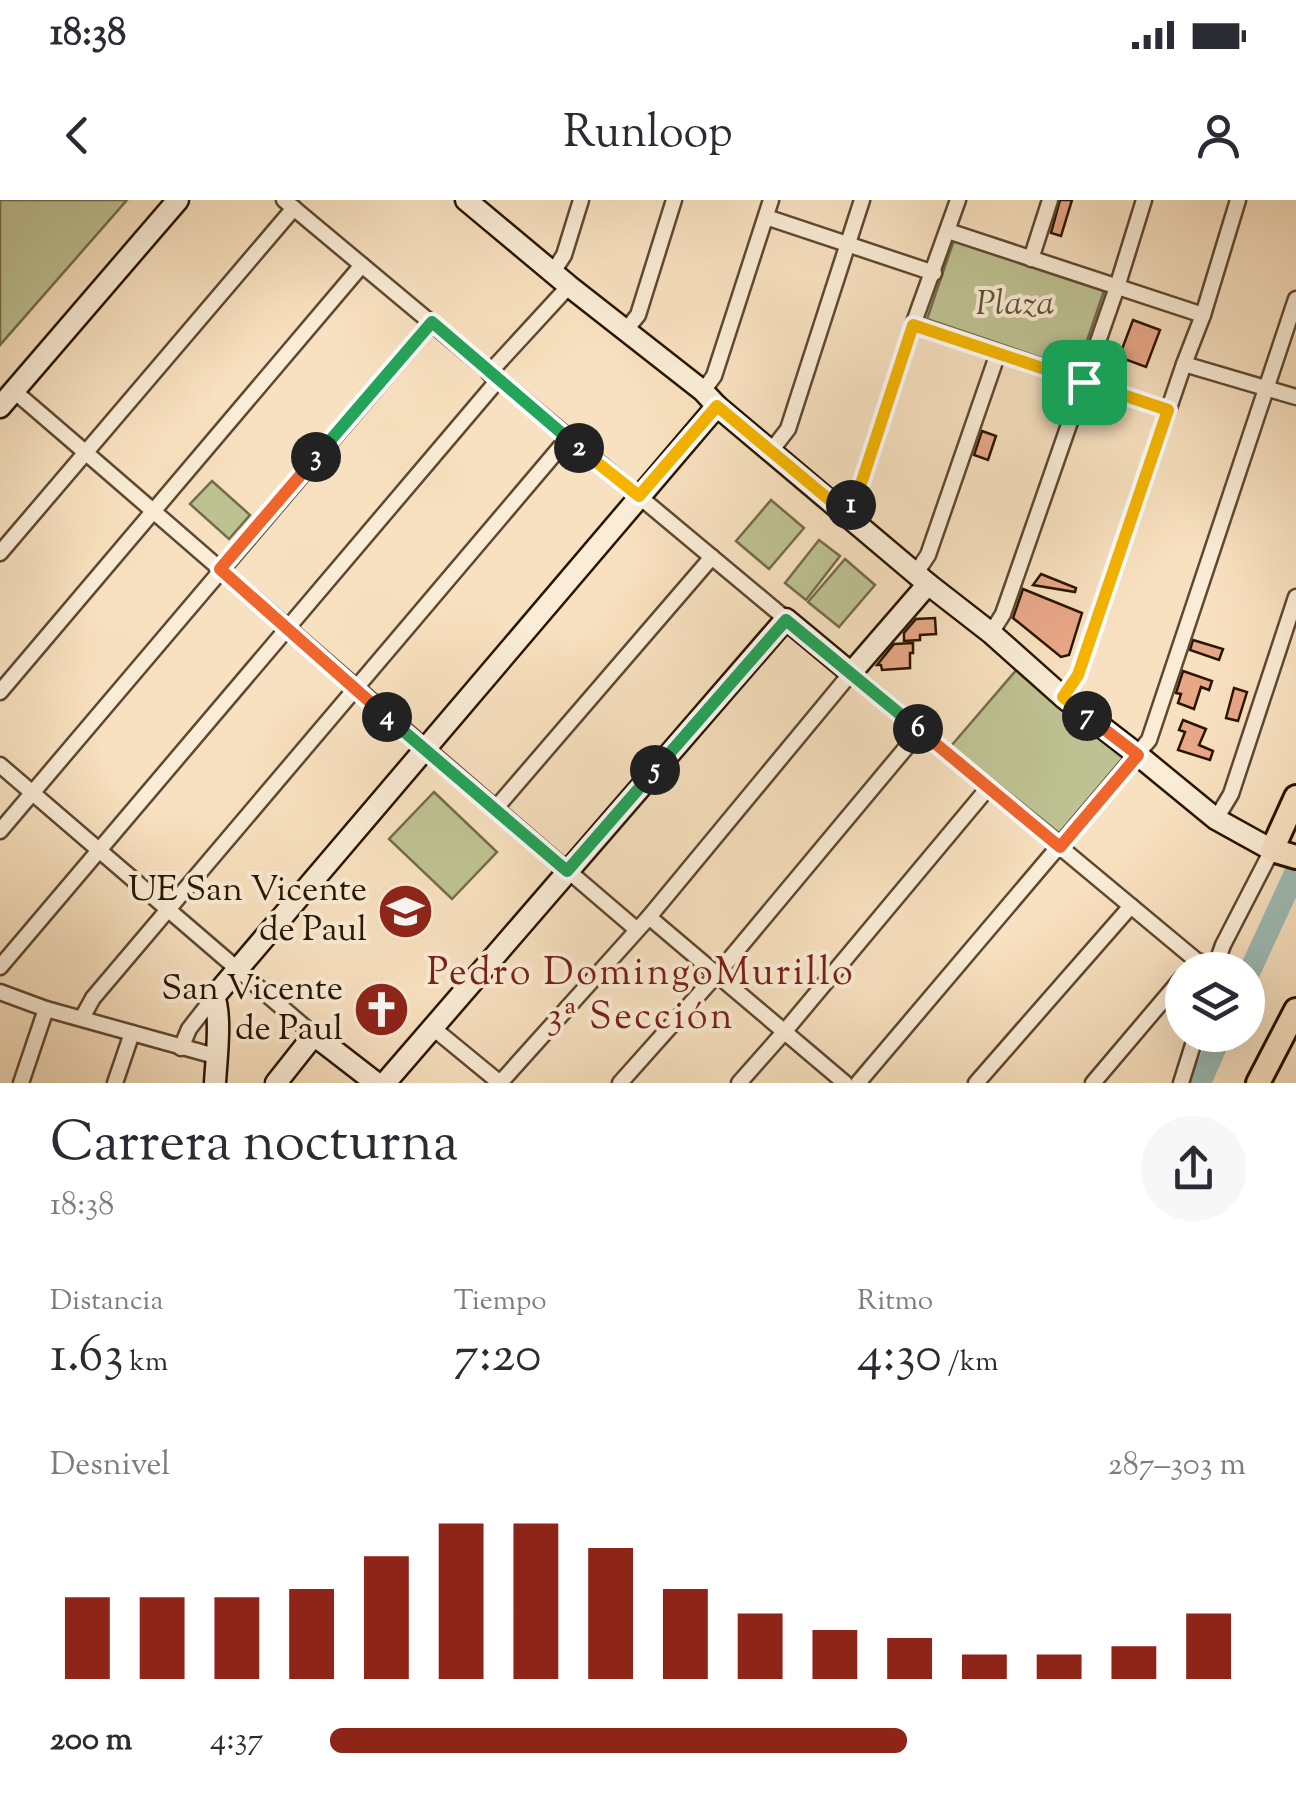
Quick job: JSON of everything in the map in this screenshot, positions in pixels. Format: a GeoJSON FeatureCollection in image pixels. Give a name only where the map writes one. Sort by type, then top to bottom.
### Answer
{"type":"FeatureCollection","features":[{"type":"Feature","properties":{"kind":"main road"},"geometry":{"type":"LineString","coordinates":[[1287,854],[1296,797]]}},
{"type":"Feature","properties":{"kind":"main road"},"geometry":{"type":"LineString","coordinates":[[1258,1083],[1296,1010]]}},
{"type":"Feature","properties":{"kind":"street"},"geometry":{"type":"LineString","coordinates":[[178,200],[7,399],[86,452],[636,929]]}},
{"type":"Feature","properties":{"kind":"street"},"geometry":{"type":"LineString","coordinates":[[0,967],[287,628],[493,376],[561,279],[581,200]]}},
{"type":"Feature","properties":{"kind":"street"},"geometry":{"type":"LineString","coordinates":[[626,330],[638,315],[674,200]]}},
{"type":"Feature","properties":{"kind":"street"},"geometry":{"type":"LineString","coordinates":[[181,1048],[189,1029],[214,997],[639,496],[710,399],[714,376],[772,200]]}},
{"type":"Feature","properties":{"kind":"street"},"geometry":{"type":"LineString","coordinates":[[771,452],[788,429],[862,200]]}},
{"type":"Feature","properties":{"kind":"street"},"geometry":{"type":"LineString","coordinates":[[844,512],[858,493],[958,200]]}},
{"type":"Feature","properties":{"kind":"street"},"geometry":{"type":"LineString","coordinates":[[1031,258],[1050,200]]}},
{"type":"Feature","properties":{"kind":"street"},"geometry":{"type":"LineString","coordinates":[[992,633],[1003,614],[1144,200]]}},
{"type":"Feature","properties":{"kind":"street"},"geometry":{"type":"LineString","coordinates":[[1063,697],[1078,675],[1203,316],[1238,200]]}},
{"type":"Feature","properties":{"kind":"street"},"geometry":{"type":"LineString","coordinates":[[0,553],[289,204],[1060,847],[1178,952]]}},
{"type":"Feature","properties":{"kind":"street"},"geometry":{"type":"LineString","coordinates":[[477,204],[561,279],[992,633],[1063,697],[1216,819],[1287,854],[1219,952]]}},
{"type":"Feature","properties":{"kind":"street"},"geometry":{"type":"LineString","coordinates":[[766,217],[934,273]]}},
{"type":"Feature","properties":{"kind":"street"},"geometry":{"type":"LineString","coordinates":[[948,231],[1203,316]]}},
{"type":"Feature","properties":{"kind":"street"},"geometry":{"type":"LineString","coordinates":[[0,692],[362,265]]}},
{"type":"Feature","properties":{"kind":"street"},"geometry":{"type":"LineString","coordinates":[[858,1083],[1150,740],[1296,299]]}},
{"type":"Feature","properties":{"kind":"street"},"geometry":{"type":"LineString","coordinates":[[0,831],[432,322]]}},
{"type":"Feature","properties":{"kind":"street"},"geometry":{"type":"LineString","coordinates":[[913,325],[1168,410]]}},
{"type":"Feature","properties":{"kind":"street"},"geometry":{"type":"LineString","coordinates":[[433,1028],[500,1083],[649,917],[851,674],[922,578],[998,353]]}},
{"type":"Feature","properties":{"kind":"street"},"geometry":{"type":"LineString","coordinates":[[1184,364],[1296,396]]}},
{"type":"Feature","properties":{"kind":"street"},"geometry":{"type":"LineString","coordinates":[[82,1018],[94,998],[568,438]]}},
{"type":"Feature","properties":{"kind":"street"},"geometry":{"type":"LineString","coordinates":[[496,809],[712,558]]}},
{"type":"Feature","properties":{"kind":"street"},"geometry":{"type":"LineString","coordinates":[[1216,819],[1231,794],[1296,598]]}},
{"type":"Feature","properties":{"kind":"street"},"geometry":{"type":"LineString","coordinates":[[386,1083],[786,620]]}},
{"type":"Feature","properties":{"kind":"street"},"geometry":{"type":"LineString","coordinates":[[620,1083],[718,974],[920,731]]}},
{"type":"Feature","properties":{"kind":"street"},"geometry":{"type":"LineString","coordinates":[[0,765],[314,1036],[376,1083]]}},
{"type":"Feature","properties":{"kind":"street"},"geometry":{"type":"LineString","coordinates":[[739,1083],[988,788]]}},
{"type":"Feature","properties":{"kind":"street"},"geometry":{"type":"LineString","coordinates":[[976,1083],[1130,906]]}},
{"type":"Feature","properties":{"kind":"street"},"geometry":{"type":"LineString","coordinates":[[649,917],[845,1083]]}},
{"type":"Feature","properties":{"kind":"street"},"geometry":{"type":"LineString","coordinates":[[0,992],[46,1009],[215,1056]]}},
{"type":"Feature","properties":{"kind":"street"},"geometry":{"type":"LineString","coordinates":[[214,997],[219,1016],[215,1083]]}},
{"type":"Feature","properties":{"kind":"street"},"geometry":{"type":"LineString","coordinates":[[1093,1083],[1165,998]]}},
{"type":"Feature","properties":{"kind":"street"},"geometry":{"type":"LineString","coordinates":[[21,1083],[46,1009]]}},
{"type":"Feature","properties":{"kind":"street"},"geometry":{"type":"LineString","coordinates":[[115,1083],[132,1034]]}},
{"type":"Feature","properties":{"kind":"street"},"geometry":{"type":"LineString","coordinates":[[276,1083],[314,1036]]}},
{"type":"Feature","properties":{"kind":"street"},"geometry":{"type":"LineString","coordinates":[[1181,1083],[1191,1052]]}},
{"type":"Feature","properties":{"kind":"green space"},"geometry":{"type":"Polygon","coordinates":[[[0,200],[127,200],[0,345],[0,200]]]}},
{"type":"Feature","properties":{"kind":"green space","name":"Plaza"},"geometry":{"type":"Polygon","coordinates":[[[954,240],[1104,291],[1077,370],[927,319],[954,240]]]}},
{"type":"Feature","properties":{"kind":"green space"},"geometry":{"type":"Polygon","coordinates":[[[212,481],[250,515],[229,539],[190,504],[212,481]]]}},
{"type":"Feature","properties":{"kind":"green space"},"geometry":{"type":"Polygon","coordinates":[[[771,500],[804,528],[769,569],[736,541],[771,500]]]}},
{"type":"Feature","properties":{"kind":"green space"},"geometry":{"type":"Polygon","coordinates":[[[819,540],[840,556],[806,600],[785,583],[819,540]]]}},
{"type":"Feature","properties":{"kind":"green space"},"geometry":{"type":"Polygon","coordinates":[[[845,559],[875,585],[839,627],[808,602],[845,559]]]}},
{"type":"Feature","properties":{"kind":"green space"},"geometry":{"type":"Polygon","coordinates":[[[1018,668],[1128,759],[1064,837],[951,746],[1018,668]]]}},
{"type":"Feature","properties":{"kind":"green space"},"geometry":{"type":"Polygon","coordinates":[[[434,792],[497,852],[452,899],[389,839],[434,792]]]}},
{"type":"Feature","properties":{"kind":"building"},"geometry":{"type":"Polygon","coordinates":[[[1060,200],[1072,200],[1061,236],[1051,233],[1060,200]]]}},
{"type":"Feature","properties":{"kind":"building"},"geometry":{"type":"Polygon","coordinates":[[[1133,320],[1160,330],[1146,367],[1119,357],[1133,320]]]}},
{"type":"Feature","properties":{"kind":"building"},"geometry":{"type":"Polygon","coordinates":[[[982,431],[996,436],[988,460],[974,455],[982,431]]]}},
{"type":"Feature","properties":{"kind":"building"},"geometry":{"type":"Polygon","coordinates":[[[1041,574],[1076,588],[1075,592],[1033,585],[1041,574]]]}},
{"type":"Feature","properties":{"kind":"building"},"geometry":{"type":"Polygon","coordinates":[[[1023,589],[1082,613],[1069,655],[1061,657],[1013,618],[1023,589]]]}},
{"type":"Feature","properties":{"kind":"building"},"geometry":{"type":"Polygon","coordinates":[[[935,618],[936,634],[904,641],[904,633],[916,619],[935,618]]]}},
{"type":"Feature","properties":{"kind":"building"},"geometry":{"type":"Polygon","coordinates":[[[1193,640],[1223,649],[1219,660],[1190,650],[1193,640]]]}},
{"type":"Feature","properties":{"kind":"building"},"geometry":{"type":"Polygon","coordinates":[[[913,643],[910,668],[882,670],[877,665],[894,644],[913,643]]]}},
{"type":"Feature","properties":{"kind":"building"},"geometry":{"type":"Polygon","coordinates":[[[1183,671],[1212,681],[1209,690],[1201,687],[1194,709],[1178,703],[1181,694],[1176,693],[1183,671]]]}},
{"type":"Feature","properties":{"kind":"building"},"geometry":{"type":"Polygon","coordinates":[[[1234,688],[1247,692],[1238,721],[1226,718],[1234,688]]]}},
{"type":"Feature","properties":{"kind":"building"},"geometry":{"type":"Polygon","coordinates":[[[1183,720],[1206,729],[1199,745],[1213,751],[1210,760],[1178,750],[1185,732],[1179,730],[1183,720]]]}},
{"type":"Feature","properties":{"kind":"waterway"},"geometry":{"type":"LineString","coordinates":[[1259,952],[1296,871]]}},
{"type":"Feature","properties":{"kind":"waterway"},"geometry":{"type":"LineString","coordinates":[[1200,1083],[1214,1052]]}},
{"type":"Feature","properties":{"kind":"place","name":"UE San Vicente de Paul"},"geometry":{"type":"Point","coordinates":[406,911]}},
{"type":"Feature","properties":{"kind":"place","name":"San Vicente de Paul"},"geometry":{"type":"Point","coordinates":[382,1010]}},
{"type":"Feature","properties":{"kind":"district","name":"Pedro DomingoMurillo 3ª Sección"},"geometry":{"type":"Point","coordinates":[641,997]}},
{"type":"Feature","properties":{"kind":"route"},"geometry":{"type":"LineString","coordinates":[[432,322],[639,496],[717,406],[844,512],[858,493],[913,325],[1084,382],[1168,410],[1078,675],[1063,697],[1138,755],[1060,847],[786,620],[567,871],[220,569],[432,322]]}}]}
